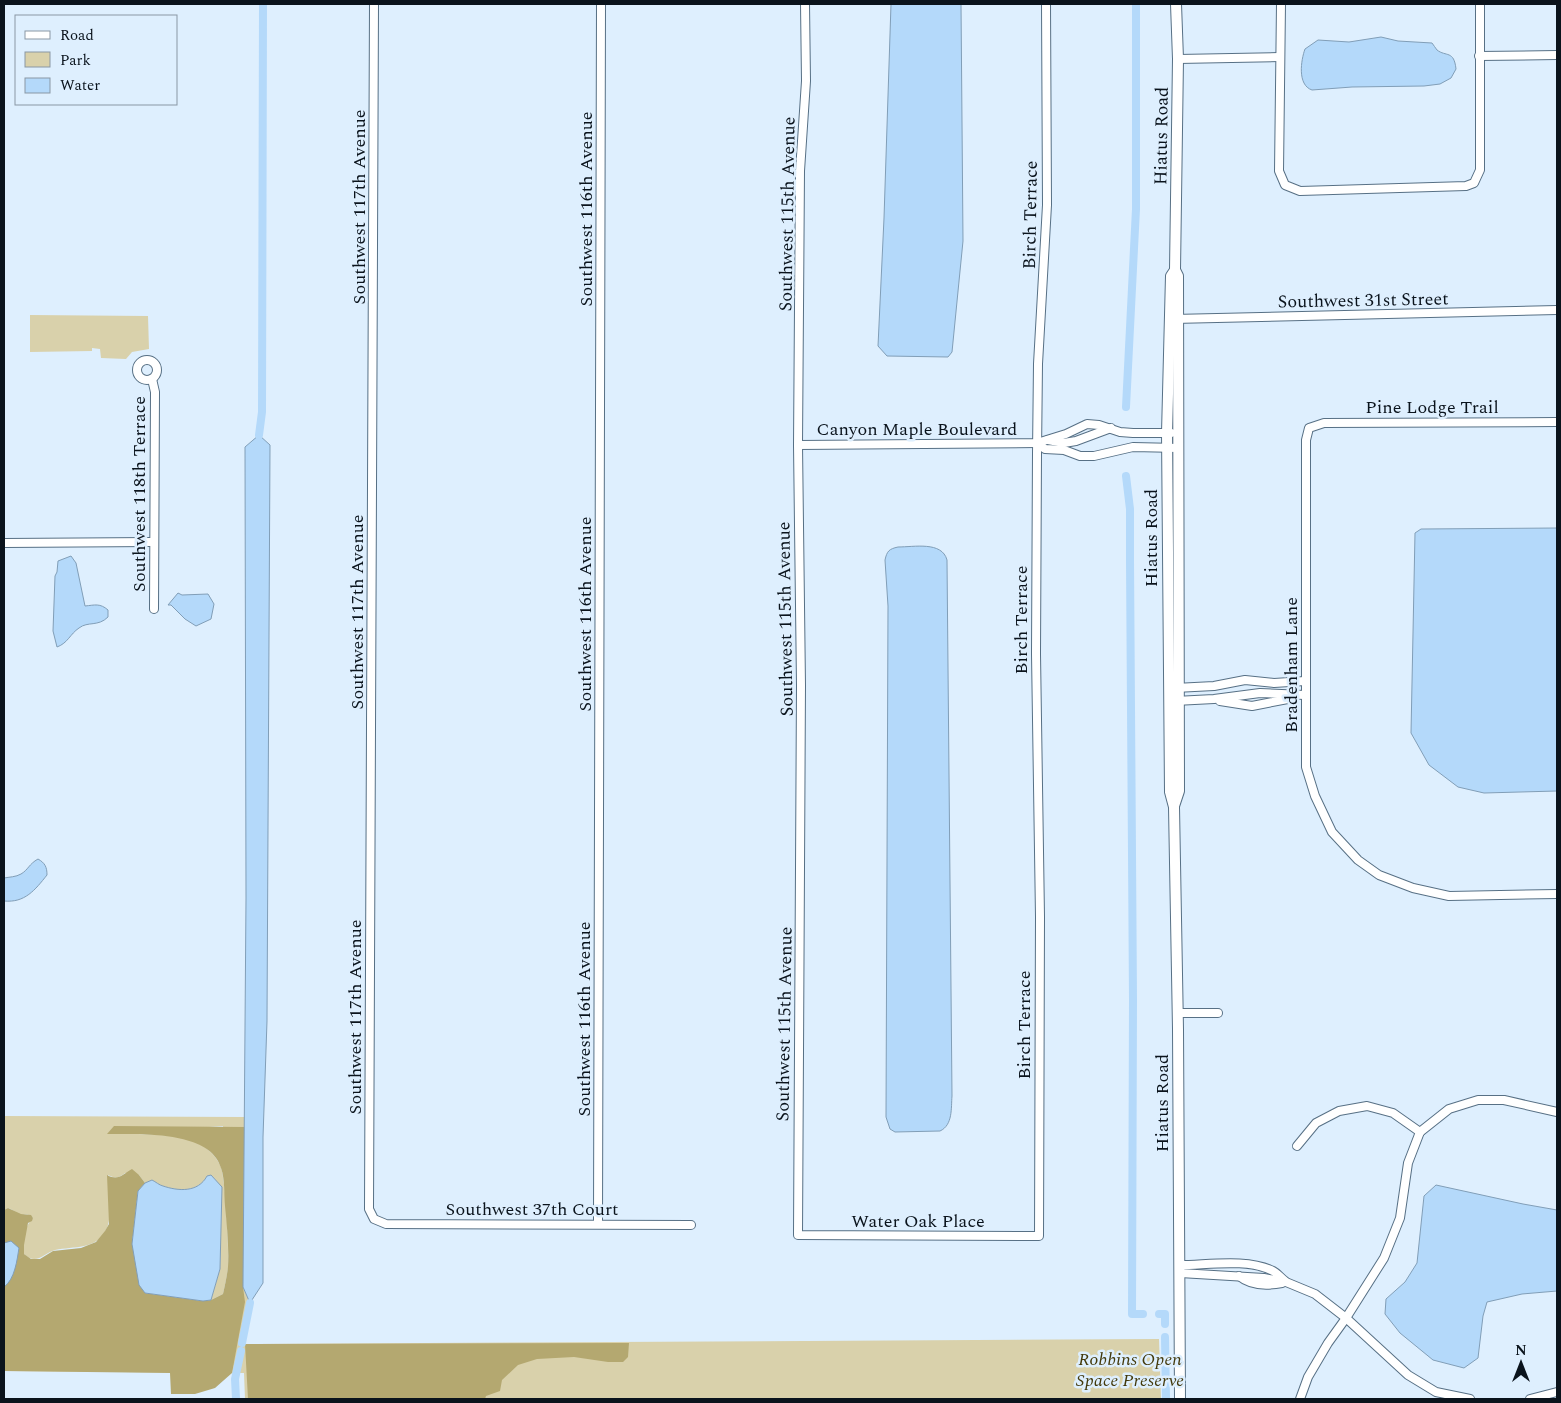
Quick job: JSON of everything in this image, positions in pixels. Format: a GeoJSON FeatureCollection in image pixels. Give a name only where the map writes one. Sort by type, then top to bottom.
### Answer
{"type":"FeatureCollection","features":[{"type":"Feature","properties":{"kind":"street","name":"Southwest 117th Avenue"},"geometry":{"type":"LineString","coordinates":[[374,4],[369,1200],[369,1210],[374,1218]]}},
{"type":"Feature","properties":{"kind":"street","name":"Southwest 116th Avenue"},"geometry":{"type":"LineString","coordinates":[[598,1224],[601,4]]}},
{"type":"Feature","properties":{"kind":"street","name":"Southwest 115th Avenue"},"geometry":{"type":"LineString","coordinates":[[798,1235],[801,704],[798,445],[800,171],[806,80],[805,4]]}},
{"type":"Feature","properties":{"kind":"street","name":"Birch Terrace"},"geometry":{"type":"LineString","coordinates":[[1039,1236],[1040,916],[1036,654],[1037,443],[1038,364],[1043,305],[1047,205],[1046,4]]}},
{"type":"Feature","properties":{"kind":"street","name":"Hiatus Road"},"geometry":{"type":"LineString","coordinates":[[1172,448],[1178,433],[1171,276],[1175,270],[1178,59],[1176,4]]}},
{"type":"Feature","properties":{"kind":"street"},"geometry":{"type":"LineString","coordinates":[[1281,4],[1279,171],[1285,185],[1300,191],[1466,186],[1474,183],[1480,170],[1480,4]]}},
{"type":"Feature","properties":{"kind":"street"},"geometry":{"type":"LineString","coordinates":[[1479,56],[1557,55]]}},
{"type":"Feature","properties":{"kind":"street"},"geometry":{"type":"LineString","coordinates":[[1178,59],[1279,57]]}},
{"type":"Feature","properties":{"kind":"street","name":"Southwest 31st Street"},"geometry":{"type":"LineString","coordinates":[[1173,319],[1557,310]]}},
{"type":"Feature","properties":{"kind":"street","name":"Hiatus Road"},"geometry":{"type":"LineString","coordinates":[[1173,319],[1167,433],[1172,448],[1173,701],[1170,792],[1174,807],[1178,1014],[1180,1399]]}},
{"type":"Feature","properties":{"kind":"street","name":"Southwest 118th Terrace"},"geometry":{"type":"LineString","coordinates":[[152,379],[155,392],[154,609]]}},
{"type":"Feature","properties":{"kind":"street","name":"Pine Lodge Trail"},"geometry":{"type":"LineString","coordinates":[[1309,428],[1324,423],[1557,422]]}},
{"type":"Feature","properties":{"kind":"street","name":"Canyon Maple Boulevard"},"geometry":{"type":"LineString","coordinates":[[798,445],[1037,443],[1087,424],[1111,428],[1120,432],[1178,433]]}},
{"type":"Feature","properties":{"kind":"street","name":"Canyon Maple Boulevard"},"geometry":{"type":"LineString","coordinates":[[1048,440],[1064,443],[1076,441],[1111,428]]}},
{"type":"Feature","properties":{"kind":"street","name":"Bradenham Lane"},"geometry":{"type":"LineString","coordinates":[[1309,428],[1306,440],[1306,767],[1315,796],[1332,832],[1358,860],[1379,875],[1413,888],[1449,896],[1557,894]]}},
{"type":"Feature","properties":{"kind":"street"},"geometry":{"type":"LineString","coordinates":[[1076,441],[1080,456]]}},
{"type":"Feature","properties":{"kind":"street","name":"Canyon Maple Boulevard"},"geometry":{"type":"LineString","coordinates":[[1037,443],[1045,449],[1064,450],[1080,456],[1094,456],[1133,447],[1172,448]]}},
{"type":"Feature","properties":{"kind":"street"},"geometry":{"type":"LineString","coordinates":[[4,542],[153,542]]}},
{"type":"Feature","properties":{"kind":"street"},"geometry":{"type":"LineString","coordinates":[[1173,688],[1214,686],[1245,680],[1274,683],[1305,682]]}},
{"type":"Feature","properties":{"kind":"street"},"geometry":{"type":"LineString","coordinates":[[1257,681],[1259,704]]}},
{"type":"Feature","properties":{"kind":"street"},"geometry":{"type":"LineString","coordinates":[[1173,701],[1214,699],[1257,693],[1305,696]]}},
{"type":"Feature","properties":{"kind":"street"},"geometry":{"type":"LineString","coordinates":[[1214,699],[1252,706],[1305,696]]}},
{"type":"Feature","properties":{"kind":"street"},"geometry":{"type":"LineString","coordinates":[[1178,1014],[1218,1013]]}},
{"type":"Feature","properties":{"kind":"street"},"geometry":{"type":"LineString","coordinates":[[1300,1399],[1308,1377],[1328,1343],[1384,1258],[1400,1218],[1408,1163],[1420,1132],[1449,1109],[1478,1100],[1504,1100],[1557,1112]]}},
{"type":"Feature","properties":{"kind":"street"},"geometry":{"type":"LineString","coordinates":[[1296,1146],[1316,1123],[1339,1111],[1367,1106],[1393,1113],[1420,1132]]}},
{"type":"Feature","properties":{"kind":"street","name":"Southwest 37th Court"},"geometry":{"type":"LineString","coordinates":[[374,1218],[386,1224],[691,1225]]}},
{"type":"Feature","properties":{"kind":"street","name":"Water Oak Place"},"geometry":{"type":"LineString","coordinates":[[798,1235],[1039,1236]]}},
{"type":"Feature","properties":{"kind":"street"},"geometry":{"type":"LineString","coordinates":[[1180,1269],[1235,1264],[1258,1266],[1274,1271],[1286,1282]]}},
{"type":"Feature","properties":{"kind":"street"},"geometry":{"type":"LineString","coordinates":[[1180,1269],[1286,1282],[1315,1294],[1346,1318],[1408,1375],[1436,1392],[1470,1399]]}},
{"type":"Feature","properties":{"kind":"street"},"geometry":{"type":"LineString","coordinates":[[1530,1399],[1557,1392]]}},
{"type":"Feature","properties":{"kind":"green space"},"geometry":{"type":"Polygon","coordinates":[[[30,315],[148,316],[149,349],[132,352],[126,359],[101,358],[100,349],[92,348],[92,351],[30,352],[30,315]]]}},
{"type":"Feature","properties":{"kind":"green space","name":"Robbins Open Space Preserve"},"geometry":{"type":"Polygon","coordinates":[[[4,1116],[245,1117],[243,1287],[250,1303],[242,1343],[245,1344],[1159,1339],[1161,1399],[245,1399],[244,1373],[4,1371],[196,1323],[233,1290],[223,1126],[108,1134],[151,1134],[192,1140],[212,1153],[218,1161],[222,1172],[225,1198],[228,1268],[223,1294],[211,1300],[220,1269],[222,1187],[207,1176],[203,1182],[193,1188],[181,1190],[162,1186],[152,1180],[145,1183],[139,1175],[125,1173],[115,1177],[108,1175],[109,1218],[108,1225],[102,1236],[84,1246],[55,1250],[40,1258],[32,1259],[24,1254],[24,1235],[33,1218],[8,1208],[4,1210],[4,1116]]]}},
{"type":"Feature","properties":{"kind":"shaded area"},"geometry":{"type":"Polygon","coordinates":[[[114,1126],[245,1127],[243,1287],[245,1302],[232,1373],[215,1388],[195,1394],[171,1394],[170,1373],[4,1371],[4,1210],[8,1208],[21,1214],[31,1215],[33,1218],[28,1223],[24,1245],[24,1254],[31,1259],[40,1259],[53,1251],[81,1248],[96,1242],[109,1224],[107,1175],[117,1177],[132,1169],[145,1183],[138,1191],[132,1244],[145,1293],[203,1301],[211,1300],[223,1294],[228,1267],[228,1236],[223,1177],[221,1168],[214,1156],[203,1147],[172,1137],[107,1134],[114,1126]]]}},
{"type":"Feature","properties":{"kind":"shaded area"},"geometry":{"type":"Polygon","coordinates":[[[629,1343],[628,1357],[623,1362],[608,1362],[574,1357],[537,1359],[518,1365],[502,1380],[500,1391],[486,1396],[485,1399],[248,1399],[245,1344],[629,1343]]]}},
{"type":"Feature","properties":{"kind":"water"},"geometry":{"type":"Polygon","coordinates":[[[891,4],[961,4],[963,241],[952,352],[948,357],[887,356],[878,346],[891,4]]]}},
{"type":"Feature","properties":{"kind":"water"},"geometry":{"type":"Polygon","coordinates":[[[1381,37],[1398,41],[1432,43],[1437,50],[1451,56],[1456,69],[1451,78],[1440,84],[1424,86],[1352,87],[1312,90],[1304,83],[1301,72],[1305,49],[1318,40],[1349,42],[1381,37]]]}},
{"type":"Feature","properties":{"kind":"water"},"geometry":{"type":"Polygon","coordinates":[[[259,435],[270,445],[267,1021],[263,1137],[263,1283],[250,1303],[243,1287],[246,898],[245,447],[259,435]]]}},
{"type":"Feature","properties":{"kind":"water"},"geometry":{"type":"Polygon","coordinates":[[[1557,528],[1557,791],[1484,793],[1458,787],[1429,765],[1411,733],[1415,533],[1421,529],[1557,528]]]}},
{"type":"Feature","properties":{"kind":"water"},"geometry":{"type":"Polygon","coordinates":[[[927,546],[939,550],[947,560],[952,1096],[949,1120],[947,1125],[940,1131],[895,1132],[890,1129],[886,1117],[888,606],[885,560],[889,551],[898,547],[927,546]]]}},
{"type":"Feature","properties":{"kind":"water"},"geometry":{"type":"Polygon","coordinates":[[[71,556],[76,563],[85,606],[102,606],[108,610],[108,617],[101,622],[82,626],[57,647],[53,631],[55,576],[58,561],[71,556]]]}},
{"type":"Feature","properties":{"kind":"water"},"geometry":{"type":"Polygon","coordinates":[[[178,593],[182,595],[208,594],[214,604],[211,619],[196,626],[185,619],[171,605],[168,605],[178,593]]]}},
{"type":"Feature","properties":{"kind":"water"},"geometry":{"type":"Polygon","coordinates":[[[38,859],[47,870],[47,875],[43,881],[24,898],[4,901],[4,878],[21,874],[38,859]]]}},
{"type":"Feature","properties":{"kind":"water"},"geometry":{"type":"Polygon","coordinates":[[[211,1175],[222,1187],[220,1269],[211,1300],[203,1301],[145,1293],[139,1285],[132,1244],[138,1191],[145,1183],[152,1180],[169,1188],[181,1190],[193,1188],[203,1182],[207,1176],[211,1175]]]}},
{"type":"Feature","properties":{"kind":"water"},"geometry":{"type":"Polygon","coordinates":[[[1436,1185],[1557,1210],[1557,1291],[1522,1294],[1487,1302],[1483,1316],[1478,1358],[1464,1368],[1433,1360],[1400,1333],[1385,1314],[1386,1299],[1405,1282],[1417,1263],[1424,1196],[1436,1185]]]}},
{"type":"Feature","properties":{"kind":"water"},"geometry":{"type":"Polygon","coordinates":[[[11,1241],[19,1248],[13,1274],[8,1284],[4,1287],[4,1243],[11,1241]]]}},
{"type":"Feature","properties":{"kind":"waterway"},"geometry":{"type":"LineString","coordinates":[[259,435],[262,412],[263,4]]}},
{"type":"Feature","properties":{"kind":"waterway"},"geometry":{"type":"LineString","coordinates":[[1126,407],[1136,209],[1136,4]]}},
{"type":"Feature","properties":{"kind":"waterway"},"geometry":{"type":"LineString","coordinates":[[1126,476],[1130,509],[1133,1000],[1132,1314],[1143,1314]]}},
{"type":"Feature","properties":{"kind":"waterway"},"geometry":{"type":"LineString","coordinates":[[242,1343],[250,1303]]}},
{"type":"Feature","properties":{"kind":"waterway"},"geometry":{"type":"LineString","coordinates":[[1159,1314],[1165,1314],[1165,1324]]}},
{"type":"Feature","properties":{"kind":"waterway"},"geometry":{"type":"LineString","coordinates":[[1165,1337],[1166,1399]]}},
{"type":"Feature","properties":{"kind":"waterway"},"geometry":{"type":"LineString","coordinates":[[236,1399],[235,1379],[241,1351]]}}]}
